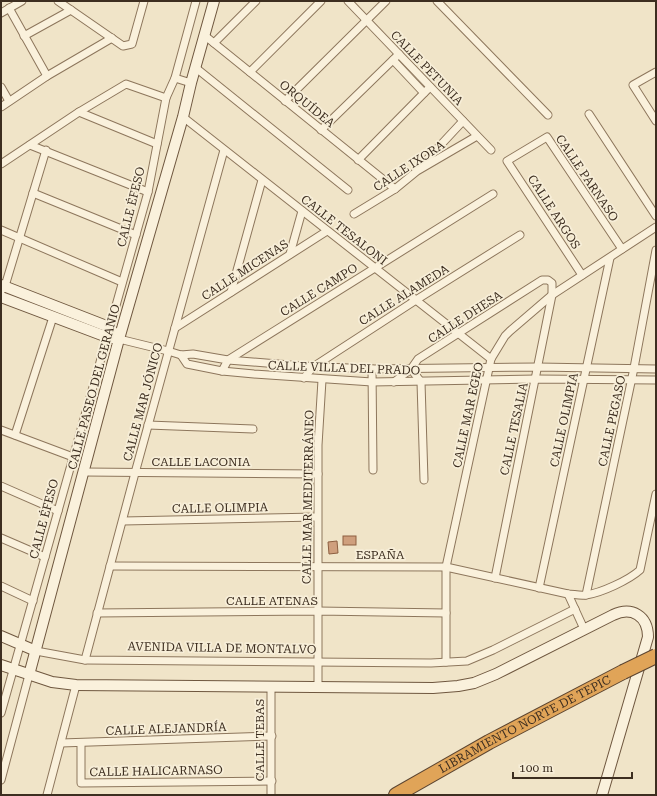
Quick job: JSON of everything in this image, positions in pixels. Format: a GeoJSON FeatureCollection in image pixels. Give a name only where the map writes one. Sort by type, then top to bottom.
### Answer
{"type":"FeatureCollection","features":[{"type":"Feature","properties":{"kind":"highway","name":"LIBRAMIENTO NORTE DE TEPIC"},"geometry":{"type":"LineString","coordinates":[[396,795],[489,742],[656,656]]}},
{"type":"Feature","properties":{"kind":"street"},"geometry":{"type":"LineString","coordinates":[[1,13],[22,1]]}},
{"type":"Feature","properties":{"kind":"street"},"geometry":{"type":"LineString","coordinates":[[58,1],[123,46],[132,44],[141,2]]}},
{"type":"Feature","properties":{"kind":"street"},"geometry":{"type":"LineString","coordinates":[[1,164],[79,112],[126,84],[166,98],[175,78],[196,1]]}},
{"type":"Feature","properties":{"kind":"street","name":"CALLE PASEO DEL GERANIO"},"geometry":{"type":"LineString","coordinates":[[1,780],[119,339],[183,117],[191,82],[214,1]]}},
{"type":"Feature","properties":{"kind":"street"},"geometry":{"type":"LineString","coordinates":[[214,43],[256,1]]}},
{"type":"Feature","properties":{"kind":"street"},"geometry":{"type":"LineString","coordinates":[[250,72],[321,1]]}},
{"type":"Feature","properties":{"kind":"street","name":"CALLE PETUNIA"},"geometry":{"type":"LineString","coordinates":[[348,1],[491,150]]}},
{"type":"Feature","properties":{"kind":"street"},"geometry":{"type":"LineString","coordinates":[[285,101],[386,1]]}},
{"type":"Feature","properties":{"kind":"street"},"geometry":{"type":"LineString","coordinates":[[437,1],[548,115]]}},
{"type":"Feature","properties":{"kind":"street"},"geometry":{"type":"LineString","coordinates":[[9,8],[47,76]]}},
{"type":"Feature","properties":{"kind":"street"},"geometry":{"type":"LineString","coordinates":[[24,36],[71,10]]}},
{"type":"Feature","properties":{"kind":"street","name":"ORQUÍDEA"},"geometry":{"type":"LineString","coordinates":[[204,35],[395,189]]}},
{"type":"Feature","properties":{"kind":"street"},"geometry":{"type":"LineString","coordinates":[[1,107],[47,76],[112,38]]}},
{"type":"Feature","properties":{"kind":"street"},"geometry":{"type":"LineString","coordinates":[[322,130],[399,54]]}},
{"type":"Feature","properties":{"kind":"street"},"geometry":{"type":"LineString","coordinates":[[393,60],[424,93]]}},
{"type":"Feature","properties":{"kind":"street"},"geometry":{"type":"LineString","coordinates":[[196,68],[348,190]]}},
{"type":"Feature","properties":{"kind":"street"},"geometry":{"type":"LineString","coordinates":[[656,72],[633,86],[656,121]]}},
{"type":"Feature","properties":{"kind":"street"},"geometry":{"type":"LineString","coordinates":[[175,78],[191,82]]}},
{"type":"Feature","properties":{"kind":"street"},"geometry":{"type":"LineString","coordinates":[[358,160],[430,86]]}},
{"type":"Feature","properties":{"kind":"street"},"geometry":{"type":"LineString","coordinates":[[1,87],[9,101]]}},
{"type":"Feature","properties":{"kind":"street","name":"CALLE ÉFESO"},"geometry":{"type":"LineString","coordinates":[[1,712],[148,192],[166,98]]}},
{"type":"Feature","properties":{"kind":"street"},"geometry":{"type":"LineString","coordinates":[[79,112],[157,144]]}},
{"type":"Feature","properties":{"kind":"street"},"geometry":{"type":"LineString","coordinates":[[589,114],[656,216]]}},
{"type":"Feature","properties":{"kind":"street","name":"CALLE TESALONI"},"geometry":{"type":"LineString","coordinates":[[183,117],[491,359]]}},
{"type":"Feature","properties":{"kind":"street"},"geometry":{"type":"LineString","coordinates":[[417,171],[463,121]]}},
{"type":"Feature","properties":{"kind":"street","name":"CALLE IXORA"},"geometry":{"type":"LineString","coordinates":[[354,214],[395,189],[417,171],[477,136]]}},
{"type":"Feature","properties":{"kind":"street","name":"CALLE PARNASO"},"geometry":{"type":"LineString","coordinates":[[508,161],[547,137],[622,249]]}},
{"type":"Feature","properties":{"kind":"street"},"geometry":{"type":"LineString","coordinates":[[30,145],[46,150],[148,192]]}},
{"type":"Feature","properties":{"kind":"street"},"geometry":{"type":"LineString","coordinates":[[46,150],[20,238],[2,288],[109,327],[119,339]]}},
{"type":"Feature","properties":{"kind":"street","name":"CALLE MAR JÓNICO"},"geometry":{"type":"LineString","coordinates":[[86,660],[97,613],[224,150]]}},
{"type":"Feature","properties":{"kind":"street","name":"CALLE ARGOS"},"geometry":{"type":"LineString","coordinates":[[508,161],[582,276]]}},
{"type":"Feature","properties":{"kind":"street"},"geometry":{"type":"LineString","coordinates":[[231,292],[262,180]]}},
{"type":"Feature","properties":{"kind":"street"},"geometry":{"type":"LineString","coordinates":[[33,193],[136,235]]}},
{"type":"Feature","properties":{"kind":"street","name":"CALLE CAMPO"},"geometry":{"type":"LineString","coordinates":[[222,371],[228,360],[494,194]]}},
{"type":"Feature","properties":{"kind":"street"},"geometry":{"type":"LineString","coordinates":[[290,254],[302,211]]}},
{"type":"Feature","properties":{"kind":"street","name":"CALLE MAR EGEO"},"geometry":{"type":"LineString","coordinates":[[446,662],[446,567],[491,359],[505,336],[552,296],[656,227]]}},
{"type":"Feature","properties":{"kind":"street"},"geometry":{"type":"LineString","coordinates":[[1,230],[122,282]]}},
{"type":"Feature","properties":{"kind":"street","name":"CALLE MICENAS"},"geometry":{"type":"LineString","coordinates":[[175,328],[327,231]]}},
{"type":"Feature","properties":{"kind":"street","name":"CALLE ALAMEDA"},"geometry":{"type":"LineString","coordinates":[[304,378],[313,367],[520,235]]}},
{"type":"Feature","properties":{"kind":"street","name":"CALLE PEGASO"},"geometry":{"type":"LineString","coordinates":[[586,595],[634,368],[656,250]]}},
{"type":"Feature","properties":{"kind":"street","name":"CALLE OLIMPIA"},"geometry":{"type":"LineString","coordinates":[[539,588],[610,258]]}},
{"type":"Feature","properties":{"kind":"street","name":"CALLE DHESA"},"geometry":{"type":"LineString","coordinates":[[394,382],[411,368],[418,359],[542,280],[548,280],[552,283]]}},
{"type":"Feature","properties":{"kind":"street","name":"CALLE TESALIA"},"geometry":{"type":"LineString","coordinates":[[495,578],[536,379],[552,296],[552,283]]}},
{"type":"Feature","properties":{"kind":"street"},"geometry":{"type":"LineString","coordinates":[[1,297],[107,338],[119,339]]}},
{"type":"Feature","properties":{"kind":"street"},"geometry":{"type":"LineString","coordinates":[[15,435],[53,317]]}},
{"type":"Feature","properties":{"kind":"street","name":"CALLE VILLA DEL PRADO"},"geometry":{"type":"LineString","coordinates":[[119,339],[181,355],[192,354],[228,360],[313,367],[372,369],[538,367],[656,369]]}},
{"type":"Feature","properties":{"kind":"street","name":"CALLE VILLA DEL PRADO"},"geometry":{"type":"LineString","coordinates":[[181,355],[187,364],[222,371],[322,380],[372,382],[536,379],[656,380]]}},
{"type":"Feature","properties":{"kind":"street"},"geometry":{"type":"LineString","coordinates":[[411,368],[421,382],[424,480]]}},
{"type":"Feature","properties":{"kind":"street"},"geometry":{"type":"LineString","coordinates":[[372,369],[373,470]]}},
{"type":"Feature","properties":{"kind":"street","name":"CALLE MAR MEDITERRÁNEO"},"geometry":{"type":"LineString","coordinates":[[318,688],[317,517],[318,445],[322,380]]}},
{"type":"Feature","properties":{"kind":"street"},"geometry":{"type":"LineString","coordinates":[[148,425],[253,430]]}},
{"type":"Feature","properties":{"kind":"street"},"geometry":{"type":"LineString","coordinates":[[1,430],[73,457]]}},
{"type":"Feature","properties":{"kind":"street","name":"CALLE LACONIA"},"geometry":{"type":"LineString","coordinates":[[84,472],[318,474]]}},
{"type":"Feature","properties":{"kind":"street"},"geometry":{"type":"LineString","coordinates":[[1,486],[58,511]]}},
{"type":"Feature","properties":{"kind":"street","name":"ESPAÑA"},"geometry":{"type":"LineString","coordinates":[[110,566],[446,567],[568,594],[586,595],[604,590],[640,570],[656,494]]}},
{"type":"Feature","properties":{"kind":"street","name":"CALLE OLIMPIA"},"geometry":{"type":"LineString","coordinates":[[123,521],[317,517]]}},
{"type":"Feature","properties":{"kind":"street"},"geometry":{"type":"LineString","coordinates":[[1,538],[45,557]]}},
{"type":"Feature","properties":{"kind":"street"},"geometry":{"type":"LineString","coordinates":[[1,586],[33,601]]}},
{"type":"Feature","properties":{"kind":"street"},"geometry":{"type":"LineString","coordinates":[[568,594],[584,629]]}},
{"type":"Feature","properties":{"kind":"street","name":"AVENIDA VILLA DE MONTALVO"},"geometry":{"type":"LineString","coordinates":[[1,636],[36,651],[86,660],[446,662],[467,661],[493,650],[574,609]]}},
{"type":"Feature","properties":{"kind":"street","name":"CALLE ATENAS"},"geometry":{"type":"LineString","coordinates":[[97,613],[318,611],[446,613]]}},
{"type":"Feature","properties":{"kind":"street"},"geometry":{"type":"LineString","coordinates":[[1,666],[52,682],[76,685],[271,686],[318,688],[433,688],[458,686],[474,683],[496,674],[584,629],[620,612],[627,611],[641,617],[646,622],[648,637],[602,795]]}},
{"type":"Feature","properties":{"kind":"street"},"geometry":{"type":"LineString","coordinates":[[47,795],[76,685]]}},
{"type":"Feature","properties":{"kind":"street","name":"CALLE TEBAS"},"geometry":{"type":"LineString","coordinates":[[271,686],[271,795]]}},
{"type":"Feature","properties":{"kind":"street","name":"CALLE ALEJANDRÍA"},"geometry":{"type":"LineString","coordinates":[[61,743],[272,736]]}},
{"type":"Feature","properties":{"kind":"street","name":"CALLE HALICARNASO"},"geometry":{"type":"LineString","coordinates":[[81,743],[81,783],[272,781]]}},
{"type":"Feature","properties":{"kind":"building"},"geometry":{"type":"Polygon","coordinates":[[[343,536],[356,536],[356,545],[343,545],[343,536]]]}},
{"type":"Feature","properties":{"kind":"building"},"geometry":{"type":"Polygon","coordinates":[[[337,541],[338,553],[329,554],[328,542],[337,541]]]}}]}
